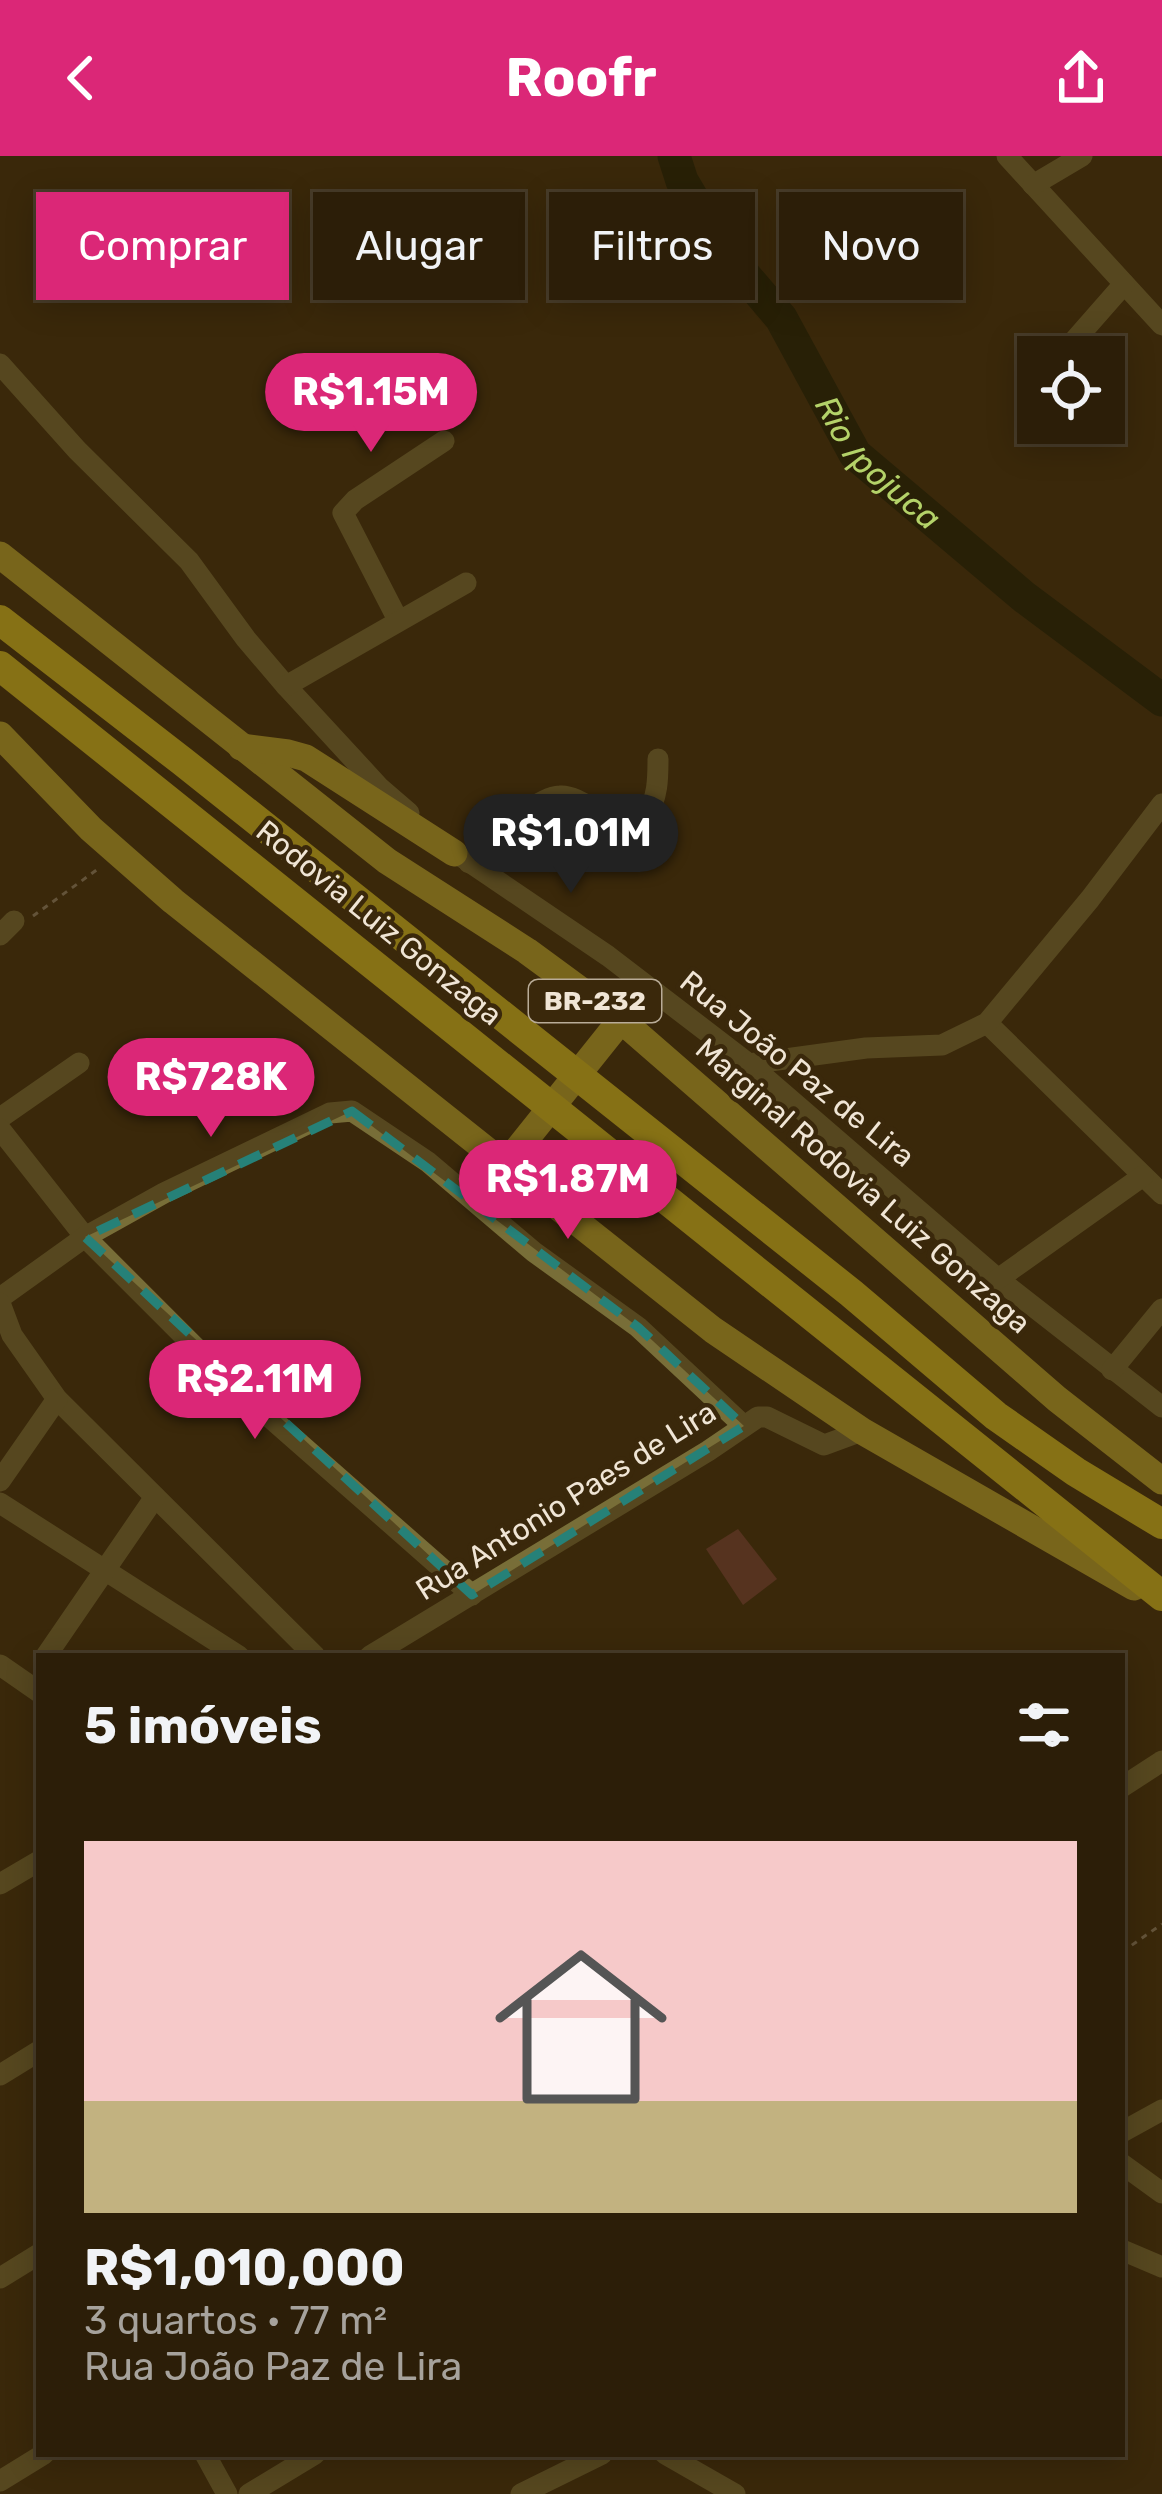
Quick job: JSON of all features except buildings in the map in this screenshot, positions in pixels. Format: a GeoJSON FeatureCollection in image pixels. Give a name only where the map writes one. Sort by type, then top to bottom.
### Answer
{"type":"FeatureCollection","features":[{"type":"Feature","properties":{"kind":"highway","name":"Rodovia Luiz Gonzaga"},"geometry":{"type":"LineString","coordinates":[[0,620],[851,1293],[996,1416],[1157,1522]]}},
{"type":"Feature","properties":{"kind":"highway","name":"Rodovia Luiz Gonzaga"},"geometry":{"type":"LineString","coordinates":[[0,666],[1162,1599]]}},
{"type":"Feature","properties":{"kind":"main road","name":"Marginal Rodovia Luiz Gonzaga"},"geometry":{"type":"LineString","coordinates":[[0,555],[387,860],[527,951],[621,1020],[1057,1399],[1162,1481]]}},
{"type":"Feature","properties":{"kind":"main road"},"geometry":{"type":"LineString","coordinates":[[0,735],[91,829],[173,901],[713,1330],[862,1431],[1162,1599]]}},
{"type":"Feature","properties":{"kind":"main road"},"geometry":{"type":"LineString","coordinates":[[241,747],[306,758],[461,858]]}},
{"type":"Feature","properties":{"kind":"main road"},"geometry":{"type":"LineString","coordinates":[[505,1165],[621,1020]]}},
{"type":"Feature","properties":{"kind":"street"},"geometry":{"type":"LineString","coordinates":[[1007,156],[1162,325]]}},
{"type":"Feature","properties":{"kind":"street"},"geometry":{"type":"LineString","coordinates":[[1033,185],[1082,156]]}},
{"type":"Feature","properties":{"kind":"street"},"geometry":{"type":"LineString","coordinates":[[1078,336],[1124,284]]}},
{"type":"Feature","properties":{"kind":"street","name":"Rua João Paz de Lira"},"geometry":{"type":"LineString","coordinates":[[0,364],[77,450],[189,561],[246,639],[380,788],[461,858],[593,946],[749,1064],[998,1279],[1162,1407]]}},
{"type":"Feature","properties":{"kind":"street"},"geometry":{"type":"LineString","coordinates":[[398,620],[343,514],[355,500],[444,441]]}},
{"type":"Feature","properties":{"kind":"street"},"geometry":{"type":"LineString","coordinates":[[286,686],[466,583]]}},
{"type":"Feature","properties":{"kind":"street"},"geometry":{"type":"LineString","coordinates":[[461,858],[531,809],[562,795],[617,821],[637,821],[652,802],[658,759]]}},
{"type":"Feature","properties":{"kind":"street"},"geometry":{"type":"LineString","coordinates":[[749,1064],[866,1048],[942,1045],[987,1023],[1162,804]]}},
{"type":"Feature","properties":{"kind":"street"},"geometry":{"type":"LineString","coordinates":[[621,1020],[646,985]]}},
{"type":"Feature","properties":{"kind":"street"},"geometry":{"type":"LineString","coordinates":[[987,1023],[1162,1194]]}},
{"type":"Feature","properties":{"kind":"street"},"geometry":{"type":"LineString","coordinates":[[0,1118],[79,1063]]}},
{"type":"Feature","properties":{"kind":"street"},"geometry":{"type":"LineString","coordinates":[[312,1653],[57,1399],[12,1335],[0,1301],[85,1238],[164,1193],[330,1113],[352,1111],[428,1162],[534,1252],[638,1327],[744,1426]]}},
{"type":"Feature","properties":{"kind":"street"},"geometry":{"type":"LineString","coordinates":[[0,1129],[85,1238],[266,1414],[472,1595]]}},
{"type":"Feature","properties":{"kind":"street"},"geometry":{"type":"LineString","coordinates":[[998,1279],[1143,1176]]}},
{"type":"Feature","properties":{"kind":"street"},"geometry":{"type":"LineString","coordinates":[[1112,1370],[1162,1309]]}},
{"type":"Feature","properties":{"kind":"street"},"geometry":{"type":"LineString","coordinates":[[0,1481],[57,1399]]}},
{"type":"Feature","properties":{"kind":"street","name":"Rua Antonio Paes de Lira"},"geometry":{"type":"LineString","coordinates":[[375,1653],[758,1417],[824,1445],[862,1431]]}},
{"type":"Feature","properties":{"kind":"street"},"geometry":{"type":"LineString","coordinates":[[48,1653],[155,1497]]}},
{"type":"Feature","properties":{"kind":"street"},"geometry":{"type":"LineString","coordinates":[[0,1503],[234,1653]]}},
{"type":"Feature","properties":{"kind":"street"},"geometry":{"type":"LineString","coordinates":[[0,1665],[35,1681]]}},
{"type":"Feature","properties":{"kind":"street"},"geometry":{"type":"LineString","coordinates":[[1125,1785],[1162,1761]]}},
{"type":"Feature","properties":{"kind":"street"},"geometry":{"type":"LineString","coordinates":[[0,1884],[36,1863]]}},
{"type":"Feature","properties":{"kind":"street"},"geometry":{"type":"LineString","coordinates":[[0,2075],[36,2053]]}},
{"type":"Feature","properties":{"kind":"street"},"geometry":{"type":"LineString","coordinates":[[1125,2130],[1162,2110]]}},
{"type":"Feature","properties":{"kind":"street"},"geometry":{"type":"LineString","coordinates":[[1125,2166],[1162,2193]]}},
{"type":"Feature","properties":{"kind":"street"},"geometry":{"type":"LineString","coordinates":[[1125,2251],[1162,2267]]}},
{"type":"Feature","properties":{"kind":"street"},"geometry":{"type":"LineString","coordinates":[[0,2278],[36,2256]]}},
{"type":"Feature","properties":{"kind":"street"},"geometry":{"type":"LineString","coordinates":[[0,2481],[39,2457]]}},
{"type":"Feature","properties":{"kind":"street"},"geometry":{"type":"LineString","coordinates":[[207,2457],[227,2494]]}},
{"type":"Feature","properties":{"kind":"street"},"geometry":{"type":"LineString","coordinates":[[249,2494],[309,2457]]}},
{"type":"Feature","properties":{"kind":"street"},"geometry":{"type":"LineString","coordinates":[[521,2494],[596,2457]]}},
{"type":"Feature","properties":{"kind":"street"},"geometry":{"type":"LineString","coordinates":[[670,2457],[735,2494]]}},
{"type":"Feature","properties":{"kind":"path"},"geometry":{"type":"LineString","coordinates":[[7,928],[37,916],[118,853]]}},
{"type":"Feature","properties":{"kind":"path"},"geometry":{"type":"LineString","coordinates":[[1125,1950],[1162,1924]]}},
{"type":"Feature","properties":{"kind":"highlighted area"},"geometry":{"type":"Polygon","coordinates":[[[352,1111],[638,1327],[744,1426],[472,1595],[85,1237],[352,1111]]]}},
{"type":"Feature","properties":{"kind":"shaded area"},"geometry":{"type":"Polygon","coordinates":[[[738,1529],[777,1579],[743,1605],[706,1549],[738,1529]]]}},
{"type":"Feature","properties":{"kind":"waterway","name":"Rio Ipojuca"},"geometry":{"type":"LineString","coordinates":[[674,156],[682,181],[723,250],[781,318],[855,454],[1024,597],[1162,700]]}}]}
